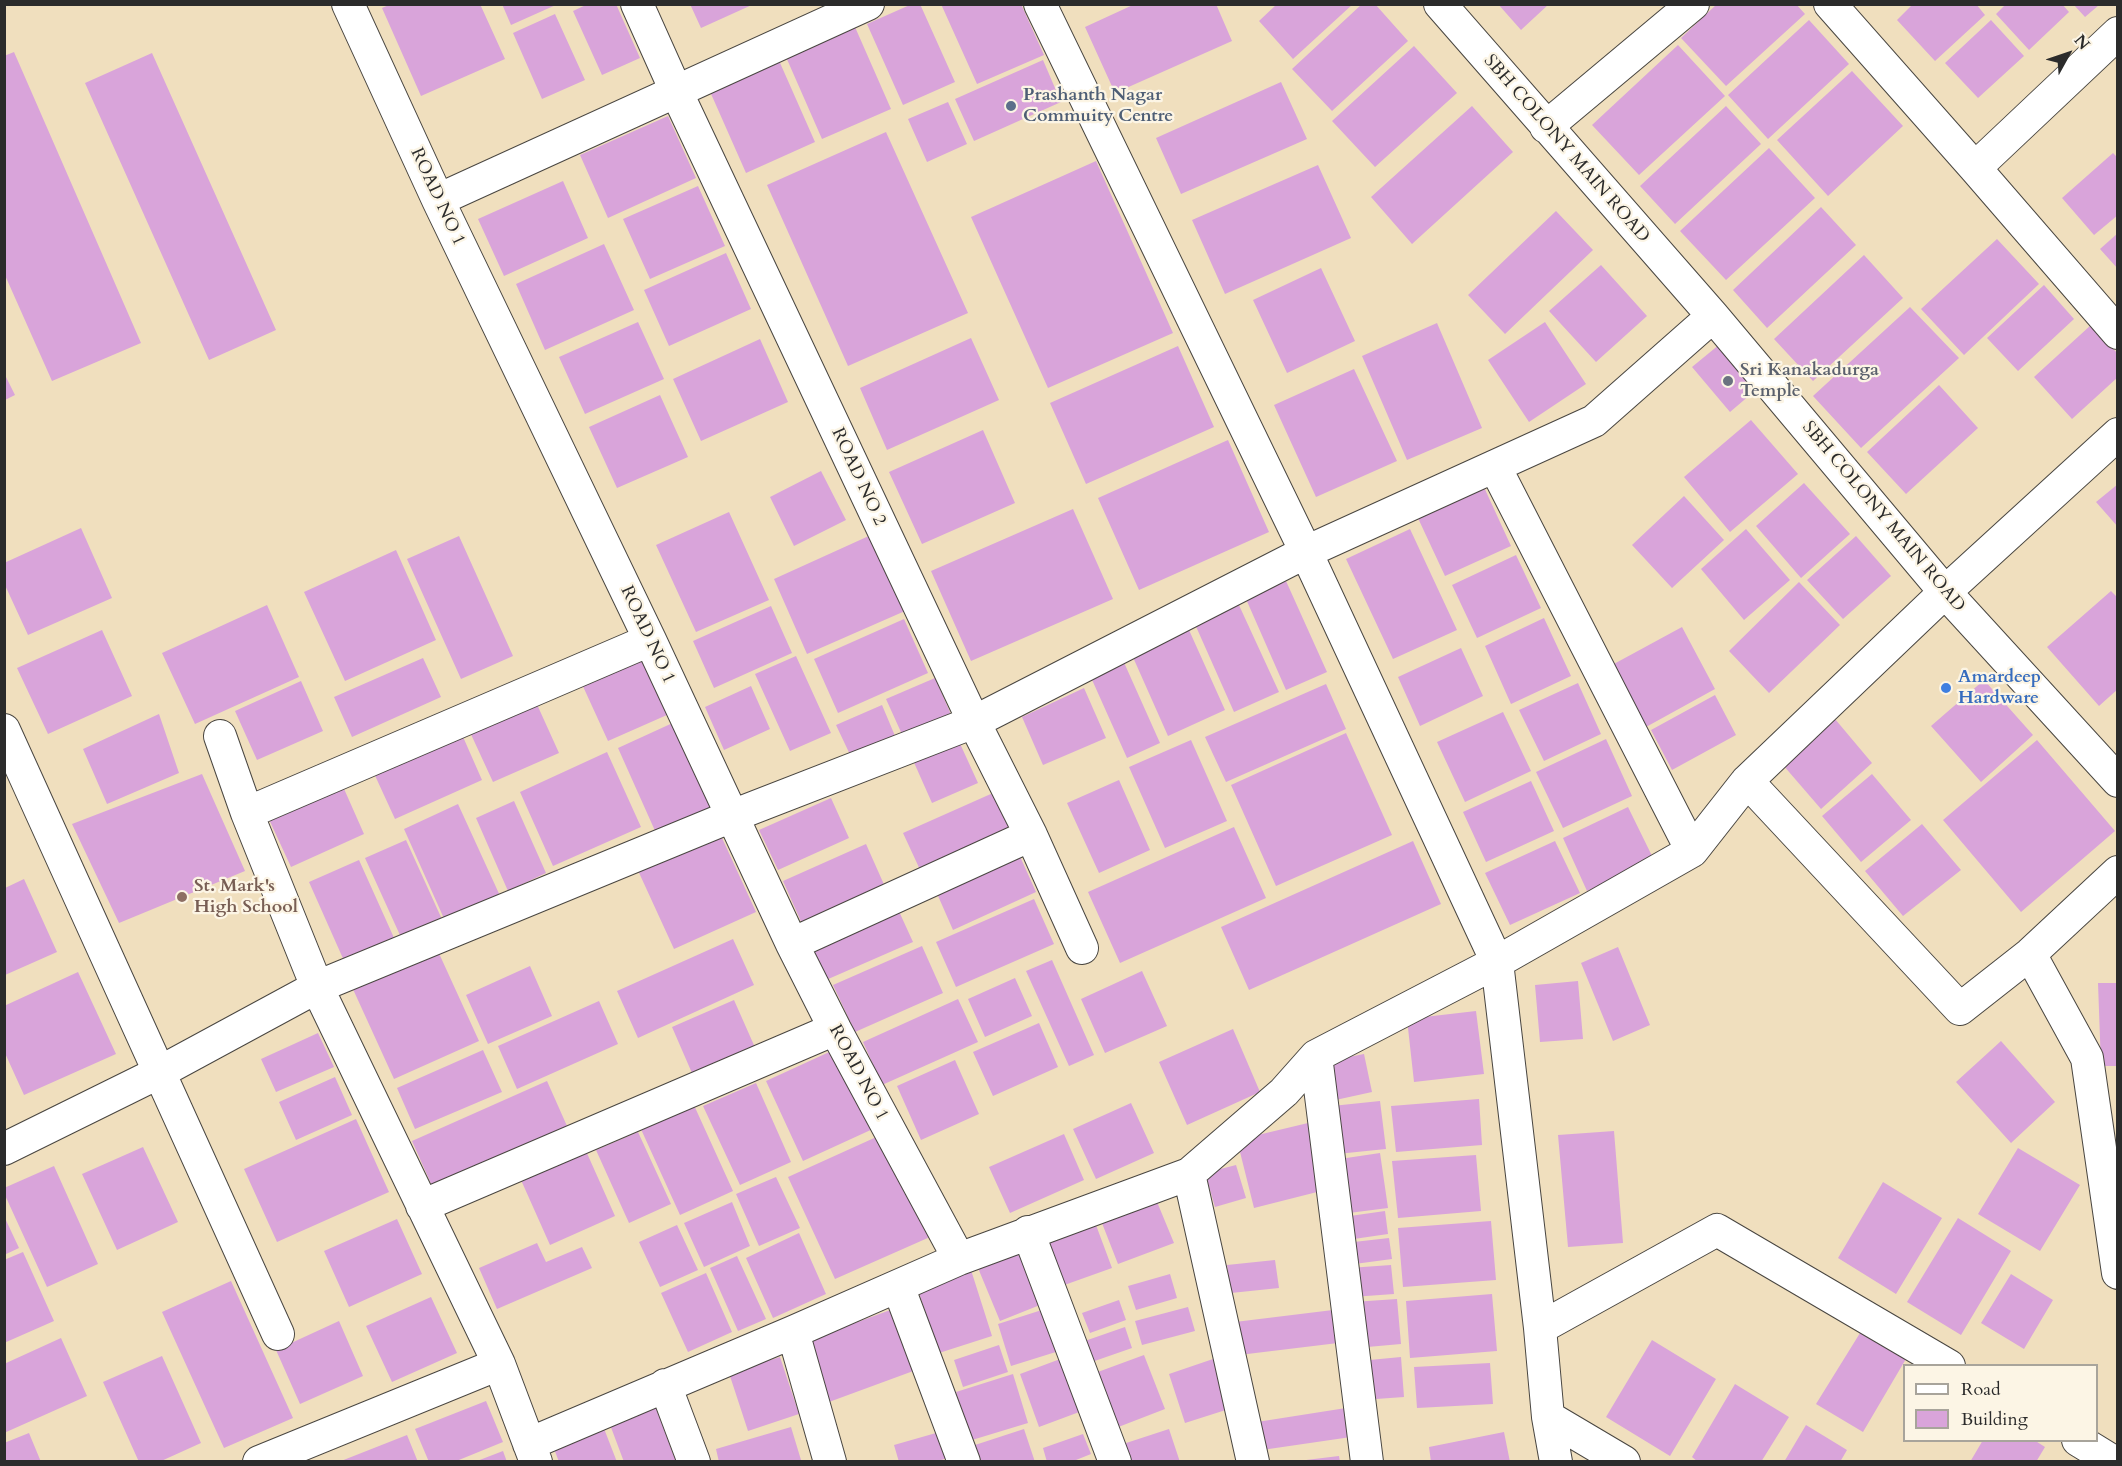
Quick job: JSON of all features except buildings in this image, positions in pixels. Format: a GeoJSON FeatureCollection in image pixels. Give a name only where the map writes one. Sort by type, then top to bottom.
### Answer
{"type":"FeatureCollection","features":[{"type":"Feature","properties":{"kind":"street","name":"ROAD NO 1"},"geometry":{"type":"LineString","coordinates":[[348,4],[438,200],[650,640],[792,944],[834,1029],[959,1259]]}},
{"type":"Feature","properties":{"kind":"street","name":"ROAD NO 2"},"geometry":{"type":"LineString","coordinates":[[637,4],[676,91],[1082,948]]}},
{"type":"Feature","properties":{"kind":"street"},"geometry":{"type":"LineString","coordinates":[[438,200],[868,4]]}},
{"type":"Feature","properties":{"kind":"street"},"geometry":{"type":"LineString","coordinates":[[1040,4],[1306,552],[1497,962],[1540,1328],[1548,1417],[1557,1461]]}},
{"type":"Feature","properties":{"kind":"street","name":"SBH COLONY MAIN ROAD"},"geometry":{"type":"LineString","coordinates":[[1440,4],[1713,316],[1945,592],[2118,781]]}},
{"type":"Feature","properties":{"kind":"street"},"geometry":{"type":"LineString","coordinates":[[1546,127],[1693,4]]}},
{"type":"Feature","properties":{"kind":"street"},"geometry":{"type":"LineString","coordinates":[[1830,4],[2118,333]]}},
{"type":"Feature","properties":{"kind":"street"},"geometry":{"type":"LineString","coordinates":[[1975,168],[2118,33]]}},
{"type":"Feature","properties":{"kind":"street"},"geometry":{"type":"LineString","coordinates":[[4,1149],[160,1072],[317,987],[732,816],[974,722],[1306,552],[1594,421],[1713,316]]}},
{"type":"Feature","properties":{"kind":"street"},"geometry":{"type":"LineString","coordinates":[[220,736],[247,813],[317,987],[499,1364],[532,1453],[665,1385],[959,1259],[1189,1174],[1284,1092],[1316,1056],[1497,962],[1692,851],[1747,782],[1945,592],[2118,434]]}},
{"type":"Feature","properties":{"kind":"street"},"geometry":{"type":"LineString","coordinates":[[1495,467],[1692,851]]}},
{"type":"Feature","properties":{"kind":"street"},"geometry":{"type":"LineString","coordinates":[[247,813],[650,640]]}},
{"type":"Feature","properties":{"kind":"street"},"geometry":{"type":"LineString","coordinates":[[4,730],[278,1334]]}},
{"type":"Feature","properties":{"kind":"street"},"geometry":{"type":"LineString","coordinates":[[1747,782],[1960,1009],[2030,954],[2118,872]]}},
{"type":"Feature","properties":{"kind":"street"},"geometry":{"type":"LineString","coordinates":[[792,944],[1030,835]]}},
{"type":"Feature","properties":{"kind":"street"},"geometry":{"type":"LineString","coordinates":[[2030,954],[2087,1058],[2118,1273]]}},
{"type":"Feature","properties":{"kind":"street"},"geometry":{"type":"LineString","coordinates":[[422,1206],[834,1029]]}},
{"type":"Feature","properties":{"kind":"street"},"geometry":{"type":"LineString","coordinates":[[1316,1056],[1367,1461]]}},
{"type":"Feature","properties":{"kind":"street"},"geometry":{"type":"LineString","coordinates":[[1189,1174],[1253,1461]]}},
{"type":"Feature","properties":{"kind":"street"},"geometry":{"type":"LineString","coordinates":[[1540,1328],[1717,1230],[1947,1364]]}},
{"type":"Feature","properties":{"kind":"street"},"geometry":{"type":"LineString","coordinates":[[1028,1232],[1115,1461]]}},
{"type":"Feature","properties":{"kind":"street"},"geometry":{"type":"LineString","coordinates":[[898,1286],[964,1461]]}},
{"type":"Feature","properties":{"kind":"street"},"geometry":{"type":"LineString","coordinates":[[793,1332],[830,1461]]}},
{"type":"Feature","properties":{"kind":"street"},"geometry":{"type":"LineString","coordinates":[[259,1461],[499,1364]]}},
{"type":"Feature","properties":{"kind":"street"},"geometry":{"type":"LineString","coordinates":[[665,1385],[694,1461]]}},
{"type":"Feature","properties":{"kind":"street"},"geometry":{"type":"LineString","coordinates":[[1548,1417],[1624,1461]]}},
{"type":"Feature","properties":{"kind":"street"},"geometry":{"type":"LineString","coordinates":[[2081,1442],[2114,1461]]}},
{"type":"Feature","properties":{"kind":"place","name":"Prashanth Nagar Commuity Centre"},"geometry":{"type":"Point","coordinates":[1011,106]}},
{"type":"Feature","properties":{"kind":"place","name":"Sri Kanakadurga Temple"},"geometry":{"type":"Point","coordinates":[1728,381]}},
{"type":"Feature","properties":{"kind":"place","name":"Amardeep Hardware"},"geometry":{"type":"Point","coordinates":[1946,688]}},
{"type":"Feature","properties":{"kind":"place","name":"St. Mark's High School"},"geometry":{"type":"Point","coordinates":[182,897]}}]}
